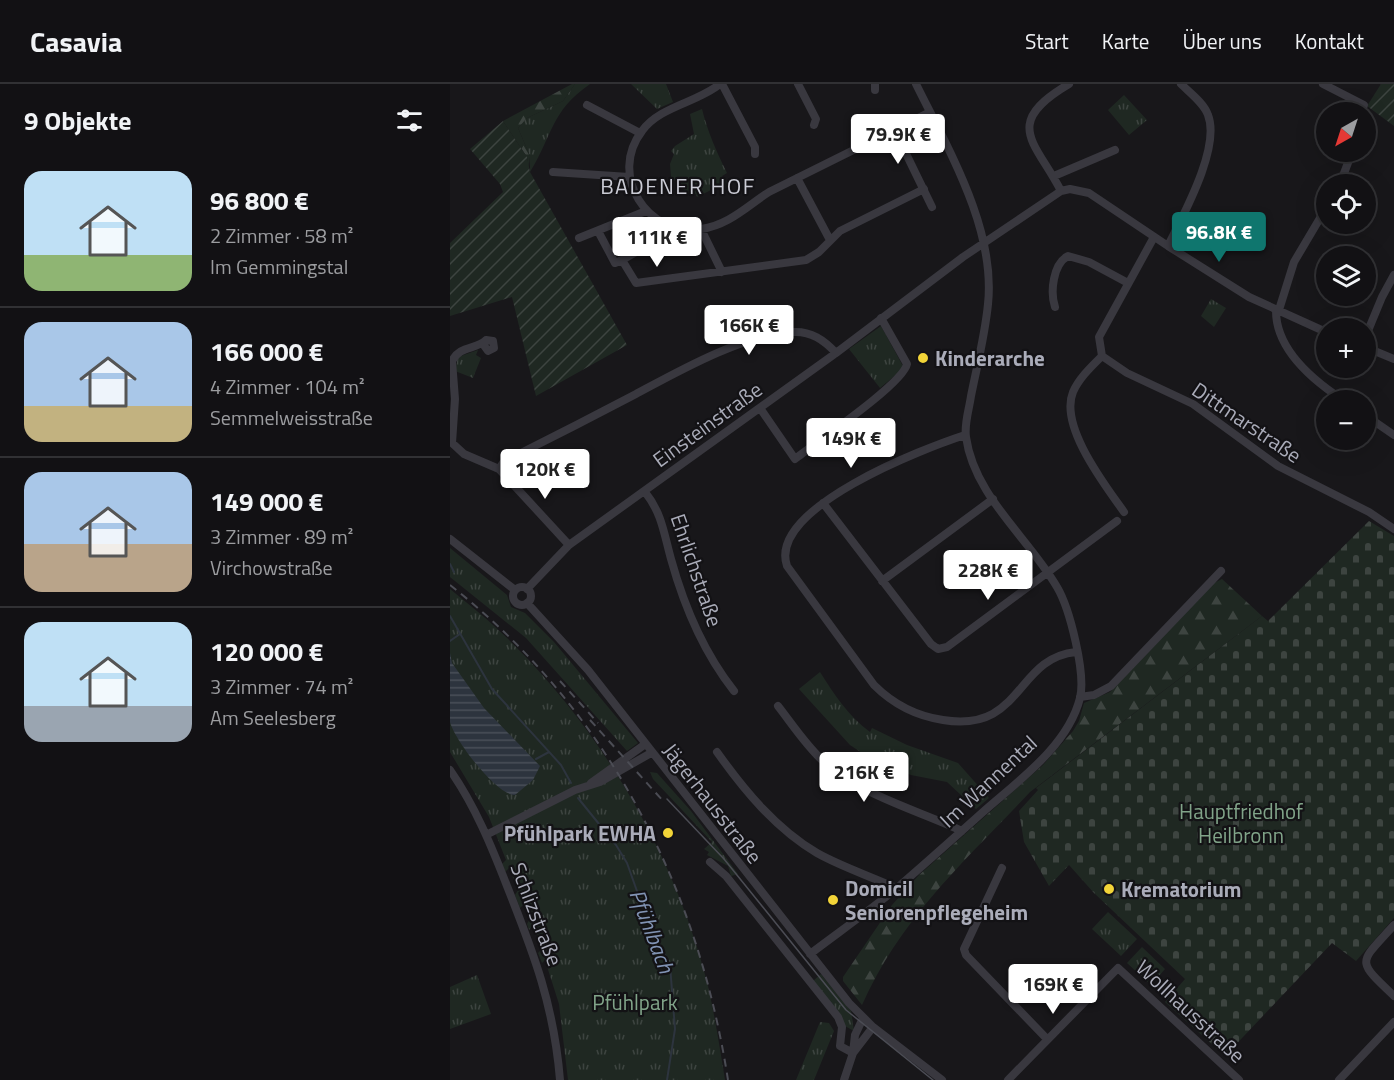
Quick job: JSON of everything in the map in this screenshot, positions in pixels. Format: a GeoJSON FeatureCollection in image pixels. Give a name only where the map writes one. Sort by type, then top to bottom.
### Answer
{"type":"FeatureCollection","features":[{"type":"Feature","properties":{"kind":"street"},"geometry":{"type":"LineString","coordinates":[[755,154],[755,147],[721,84],[656,117],[640,133],[631,153],[630,177],[635,196],[646,211],[669,226],[685,230],[701,229],[731,218],[796,178],[930,112]]}},
{"type":"Feature","properties":{"kind":"street"},"geometry":{"type":"LineString","coordinates":[[798,84],[816,118],[814,125]]}},
{"type":"Feature","properties":{"kind":"street"},"geometry":{"type":"LineString","coordinates":[[916,84],[961,175],[983,243],[989,275],[988,303],[965,435],[972,462],[993,499],[1048,572],[1065,603],[1076,652],[1080,696],[1094,695],[1111,686],[1221,571]]}},
{"type":"Feature","properties":{"kind":"street"},"geometry":{"type":"LineString","coordinates":[[1069,84],[1041,103],[1033,116],[1029,131],[1040,159],[1061,191],[1070,189],[1089,192],[1168,246],[1277,312],[1316,328]]}},
{"type":"Feature","properties":{"kind":"street"},"geometry":{"type":"LineString","coordinates":[[1168,246],[1197,184],[1208,148],[1211,128],[1205,109],[1181,84]]}},
{"type":"Feature","properties":{"kind":"street"},"geometry":{"type":"LineString","coordinates":[[1323,84],[1352,102]]}},
{"type":"Feature","properties":{"kind":"street"},"geometry":{"type":"LineString","coordinates":[[587,105],[640,133]]}},
{"type":"Feature","properties":{"kind":"street"},"geometry":{"type":"LineString","coordinates":[[894,129],[932,207]]}},
{"type":"Feature","properties":{"kind":"street"},"geometry":{"type":"LineString","coordinates":[[1053,176],[1115,150]]}},
{"type":"Feature","properties":{"kind":"street"},"geometry":{"type":"LineString","coordinates":[[553,172],[630,177]]}},
{"type":"Feature","properties":{"kind":"street"},"geometry":{"type":"LineString","coordinates":[[796,178],[830,240]]}},
{"type":"Feature","properties":{"kind":"street"},"geometry":{"type":"LineString","coordinates":[[622,260],[636,283],[806,260],[813,257],[840,231],[924,189]]}},
{"type":"Feature","properties":{"kind":"street","name":"Einsteinstraße"},"geometry":{"type":"LineString","coordinates":[[527,589],[569,545],[645,492],[983,243],[1061,191]]}},
{"type":"Feature","properties":{"kind":"street"},"geometry":{"type":"LineString","coordinates":[[579,238],[646,211]]}},
{"type":"Feature","properties":{"kind":"street"},"geometry":{"type":"LineString","coordinates":[[1316,224],[1294,262],[1277,312],[1278,327],[1296,358],[1317,381],[1329,390]]}},
{"type":"Feature","properties":{"kind":"street"},"geometry":{"type":"LineString","coordinates":[[701,229],[722,272]]}},
{"type":"Feature","properties":{"kind":"street"},"geometry":{"type":"LineString","coordinates":[[598,231],[615,263],[659,239]]}},
{"type":"Feature","properties":{"kind":"street"},"geometry":{"type":"LineString","coordinates":[[1124,512],[1083,446],[1072,423],[1070,408],[1073,392],[1086,372],[1102,356],[1099,337],[1154,237]]}},
{"type":"Feature","properties":{"kind":"street"},"geometry":{"type":"LineString","coordinates":[[1055,307],[1052,299],[1056,272],[1060,262],[1068,256],[1089,262],[1128,283]]}},
{"type":"Feature","properties":{"kind":"street"},"geometry":{"type":"LineString","coordinates":[[1373,318],[1394,275]]}},
{"type":"Feature","properties":{"kind":"street"},"geometry":{"type":"LineString","coordinates":[[760,408],[795,459],[881,393],[904,372],[907,364],[881,318]]}},
{"type":"Feature","properties":{"kind":"street"},"geometry":{"type":"LineString","coordinates":[[499,469],[503,463],[517,455],[707,357],[783,333],[812,334],[836,352]]}},
{"type":"Feature","properties":{"kind":"street"},"geometry":{"type":"LineString","coordinates":[[483,344],[463,349],[452,361],[454,399],[451,440],[459,451],[499,469],[569,545]]}},
{"type":"Feature","properties":{"kind":"street"},"geometry":{"type":"LineString","coordinates":[[1376,352],[1394,359]]}},
{"type":"Feature","properties":{"kind":"street","name":"Dittmarstraße"},"geometry":{"type":"LineString","coordinates":[[1102,356],[1127,373],[1193,404],[1278,466],[1369,512],[1394,529]]}},
{"type":"Feature","properties":{"kind":"street"},"geometry":{"type":"LineString","coordinates":[[1376,423],[1394,435]]}},
{"type":"Feature","properties":{"kind":"street"},"geometry":{"type":"LineString","coordinates":[[965,435],[902,458],[856,481],[824,503],[796,531],[784,557],[799,584],[874,685],[906,709],[933,719],[960,723],[987,719],[1055,656],[1076,652]]}},
{"type":"Feature","properties":{"kind":"street","name":"Ehrlichstraße"},"geometry":{"type":"LineString","coordinates":[[645,492],[660,515],[671,560],[692,621],[709,654],[735,691]]}},
{"type":"Feature","properties":{"kind":"street"},"geometry":{"type":"LineString","coordinates":[[882,581],[993,499]]}},
{"type":"Feature","properties":{"kind":"street"},"geometry":{"type":"LineString","coordinates":[[824,503],[931,644],[938,649],[947,647],[1117,521]]}},
{"type":"Feature","properties":{"kind":"street"},"geometry":{"type":"LineString","coordinates":[[450,539],[515,590]]}},
{"type":"Feature","properties":{"kind":"street"},"geometry":{"type":"LineString","coordinates":[[522,587],[527,589],[531,595],[528,603],[516,604],[513,598],[515,590],[522,587]]}},
{"type":"Feature","properties":{"kind":"street","name":"Jägerhausstraße"},"geometry":{"type":"LineString","coordinates":[[528,603],[582,663],[644,745],[863,1018],[942,1080]]}},
{"type":"Feature","properties":{"kind":"street","name":"Im Wannental"},"geometry":{"type":"LineString","coordinates":[[810,954],[896,888],[1045,755],[1071,720],[1080,696]]}},
{"type":"Feature","properties":{"kind":"street"},"geometry":{"type":"LineString","coordinates":[[778,706],[806,742],[844,777],[889,801],[962,831]]}},
{"type":"Feature","properties":{"kind":"street"},"geometry":{"type":"LineString","coordinates":[[486,835],[591,783],[644,745]]}},
{"type":"Feature","properties":{"kind":"street"},"geometry":{"type":"LineString","coordinates":[[717,752],[747,792],[800,841],[816,852],[896,888]]}},
{"type":"Feature","properties":{"kind":"street"},"geometry":{"type":"LineString","coordinates":[[591,783],[600,782],[651,753]]}},
{"type":"Feature","properties":{"kind":"street","name":"Schlizstraße"},"geometry":{"type":"LineString","coordinates":[[450,770],[472,805],[486,835],[542,977],[552,1017],[560,1080]]}},
{"type":"Feature","properties":{"kind":"street","name":"Jägerhausstraße"},"geometry":{"type":"LineString","coordinates":[[710,862],[726,876],[838,1017],[842,1027],[840,1046],[853,1053]]}},
{"type":"Feature","properties":{"kind":"street"},"geometry":{"type":"LineString","coordinates":[[1002,868],[964,948],[966,955],[1047,1039],[1008,1080]]}},
{"type":"Feature","properties":{"kind":"street"},"geometry":{"type":"LineString","coordinates":[[1394,925],[1366,956],[1365,966],[1394,996]]}},
{"type":"Feature","properties":{"kind":"street","name":"Wollhausstraße"},"geometry":{"type":"LineString","coordinates":[[1047,1039],[1118,968],[1239,1080]]}},
{"type":"Feature","properties":{"kind":"street"},"geometry":{"type":"LineString","coordinates":[[844,1080],[853,1053],[855,1035],[863,1018]]}},
{"type":"Feature","properties":{"kind":"street"},"geometry":{"type":"LineString","coordinates":[[1338,1080],[1394,1022]]}},
{"type":"Feature","properties":{"kind":"street"},"geometry":{"type":"LineString","coordinates":[[853,1053],[872,1026]]}},
{"type":"Feature","properties":{"kind":"green space"},"geometry":{"type":"Polygon","coordinates":[[[575,84],[590,84],[567,104],[560,114],[530,172],[530,156],[518,128],[527,118],[563,101],[575,84]]]}},
{"type":"Feature","properties":{"kind":"green space"},"geometry":{"type":"Polygon","coordinates":[[[575,84],[563,101],[527,118],[518,128],[530,156],[529,167],[527,157],[503,121],[575,84]]]}},
{"type":"Feature","properties":{"kind":"green space"},"geometry":{"type":"Polygon","coordinates":[[[631,84],[666,84],[673,102],[657,109],[631,84]]]}},
{"type":"Feature","properties":{"kind":"green space"},"geometry":{"type":"Polygon","coordinates":[[[1381,84],[1394,84],[1394,126],[1376,113],[1376,102],[1370,102],[1381,84]]]}},
{"type":"Feature","properties":{"kind":"green space"},"geometry":{"type":"Polygon","coordinates":[[[1124,95],[1147,120],[1129,135],[1108,110],[1124,95]]]}},
{"type":"Feature","properties":{"kind":"green space"},"geometry":{"type":"Polygon","coordinates":[[[702,109],[727,173],[722,176],[730,185],[723,191],[719,186],[697,197],[696,194],[683,193],[684,190],[671,177],[670,164],[674,154],[671,151],[675,146],[694,134],[690,114],[702,109]]]}},
{"type":"Feature","properties":{"kind":"green space"},"geometry":{"type":"Polygon","coordinates":[[[503,121],[527,157],[530,172],[627,345],[536,396],[512,297],[450,316],[450,243],[503,192],[500,184],[470,149],[503,121]]]}},
{"type":"Feature","properties":{"kind":"green space"},"geometry":{"type":"Polygon","coordinates":[[[1211,299],[1226,308],[1214,327],[1201,316],[1211,299]]]}},
{"type":"Feature","properties":{"kind":"green space"},"geometry":{"type":"Polygon","coordinates":[[[881,326],[904,368],[880,388],[849,349],[881,326]]]}},
{"type":"Feature","properties":{"kind":"green space"},"geometry":{"type":"Polygon","coordinates":[[[478,350],[476,355],[481,358],[473,378],[455,371],[458,357],[478,350]]]}},
{"type":"Feature","properties":{"kind":"green space","name":"Hauptfriedhof Heilbronn"},"geometry":{"type":"Polygon","coordinates":[[[1369,521],[1394,536],[1394,918],[1356,961],[1332,943],[1225,1056],[1165,1002],[1185,979],[1094,893],[1069,865],[1049,886],[1024,842],[1019,811],[1038,790],[1036,788],[1262,616],[1268,621],[1369,521]]]}},
{"type":"Feature","properties":{"kind":"green space"},"geometry":{"type":"Polygon","coordinates":[[[450,548],[507,595],[511,607],[525,613],[554,642],[638,743],[627,751],[526,638],[450,577],[450,548]]]}},
{"type":"Feature","properties":{"kind":"green space"},"geometry":{"type":"Polygon","coordinates":[[[1222,579],[1262,616],[1030,792],[959,866],[915,917],[878,973],[862,1005],[843,981],[843,977],[892,905],[919,875],[1043,765],[1073,731],[1079,721],[1084,703],[1110,692],[1214,583],[1222,579]]]}},
{"type":"Feature","properties":{"kind":"green space","name":"Pfühlpark"},"geometry":{"type":"Polygon","coordinates":[[[450,589],[500,631],[548,682],[579,720],[634,803],[678,893],[695,939],[711,998],[725,1080],[568,1080],[559,1004],[545,960],[542,963],[538,953],[542,949],[533,925],[529,930],[527,924],[530,918],[524,904],[520,908],[515,895],[518,890],[509,868],[505,872],[502,864],[506,860],[489,817],[450,752],[450,589]]]}},
{"type":"Feature","properties":{"kind":"green space"},"geometry":{"type":"Polygon","coordinates":[[[820,672],[848,712],[870,732],[872,728],[907,745],[958,763],[989,798],[976,809],[947,782],[911,775],[874,761],[850,745],[799,689],[820,672]]]}},
{"type":"Feature","properties":{"kind":"green space"},"geometry":{"type":"Polygon","coordinates":[[[650,772],[657,773],[691,811],[738,874],[731,876],[728,866],[707,855],[709,852],[704,849],[712,842],[653,779],[650,772]]]}},
{"type":"Feature","properties":{"kind":"green space"},"geometry":{"type":"Polygon","coordinates":[[[1108,912],[1137,939],[1121,956],[1092,929],[1108,912]]]}},
{"type":"Feature","properties":{"kind":"green space"},"geometry":{"type":"Polygon","coordinates":[[[1142,947],[1165,969],[1151,985],[1127,963],[1142,947]]]}},
{"type":"Feature","properties":{"kind":"green space"},"geometry":{"type":"Polygon","coordinates":[[[821,974],[851,1011],[854,1031],[845,1026],[841,1016],[813,981],[821,974]]]}},
{"type":"Feature","properties":{"kind":"green space"},"geometry":{"type":"Polygon","coordinates":[[[477,975],[491,1014],[450,1029],[450,987],[477,975]]]}},
{"type":"Feature","properties":{"kind":"green space"},"geometry":{"type":"Polygon","coordinates":[[[820,1022],[829,1023],[834,1031],[814,1080],[796,1080],[820,1022]]]}},
{"type":"Feature","properties":{"kind":"shaded area"},"geometry":{"type":"Polygon","coordinates":[[[450,653],[452,663],[484,708],[540,766],[533,780],[515,795],[507,793],[488,777],[453,730],[450,722],[450,653]]]}},
{"type":"Feature","properties":{"kind":"waterway","name":"Pfühlbach"},"geometry":{"type":"LineString","coordinates":[[450,564],[454,572]]}},
{"type":"Feature","properties":{"kind":"waterway","name":"Pfühlbach"},"geometry":{"type":"LineString","coordinates":[[450,616],[492,689],[561,765],[571,783]]}},
{"type":"Feature","properties":{"kind":"waterway"},"geometry":{"type":"LineString","coordinates":[[450,641],[460,634]]}},
{"type":"Feature","properties":{"kind":"waterway"},"geometry":{"type":"LineString","coordinates":[[536,759],[549,752]]}},
{"type":"Feature","properties":{"kind":"waterway","name":"Pfühlbach"},"geometry":{"type":"LineString","coordinates":[[578,798],[616,845],[627,863],[648,922],[670,965],[675,1029],[667,1080]]}},
{"type":"Feature","properties":{"kind":"tram line"},"geometry":{"type":"LineString","coordinates":[[667,799],[724,859],[846,1010],[933,1080]]}},
{"type":"Feature","properties":{"kind":"railway"},"geometry":{"type":"LineString","coordinates":[[450,585],[506,634],[555,687],[599,745],[637,806],[668,871],[694,938],[714,1008],[728,1080]]}},
{"type":"Feature","properties":{"kind":"railway"},"geometry":{"type":"LineString","coordinates":[[560,681],[598,723]]}},
{"type":"Feature","properties":{"kind":"railway"},"geometry":{"type":"LineString","coordinates":[[590,720],[664,802]]}},
{"type":"Feature","properties":{"kind":"place","name":"Kinderarche"},"geometry":{"type":"Point","coordinates":[923,358]}},
{"type":"Feature","properties":{"kind":"place","name":"Pfühlpark EWHA"},"geometry":{"type":"Point","coordinates":[668,833]}},
{"type":"Feature","properties":{"kind":"place","name":"Krematorium"},"geometry":{"type":"Point","coordinates":[1109,889]}},
{"type":"Feature","properties":{"kind":"place","name":"Domicil Seniorenpflegeheim"},"geometry":{"type":"Point","coordinates":[833,900]}},
{"type":"Feature","properties":{"kind":"district","name":"BADENER HOF"},"geometry":{"type":"Point","coordinates":[678,186]}}]}
